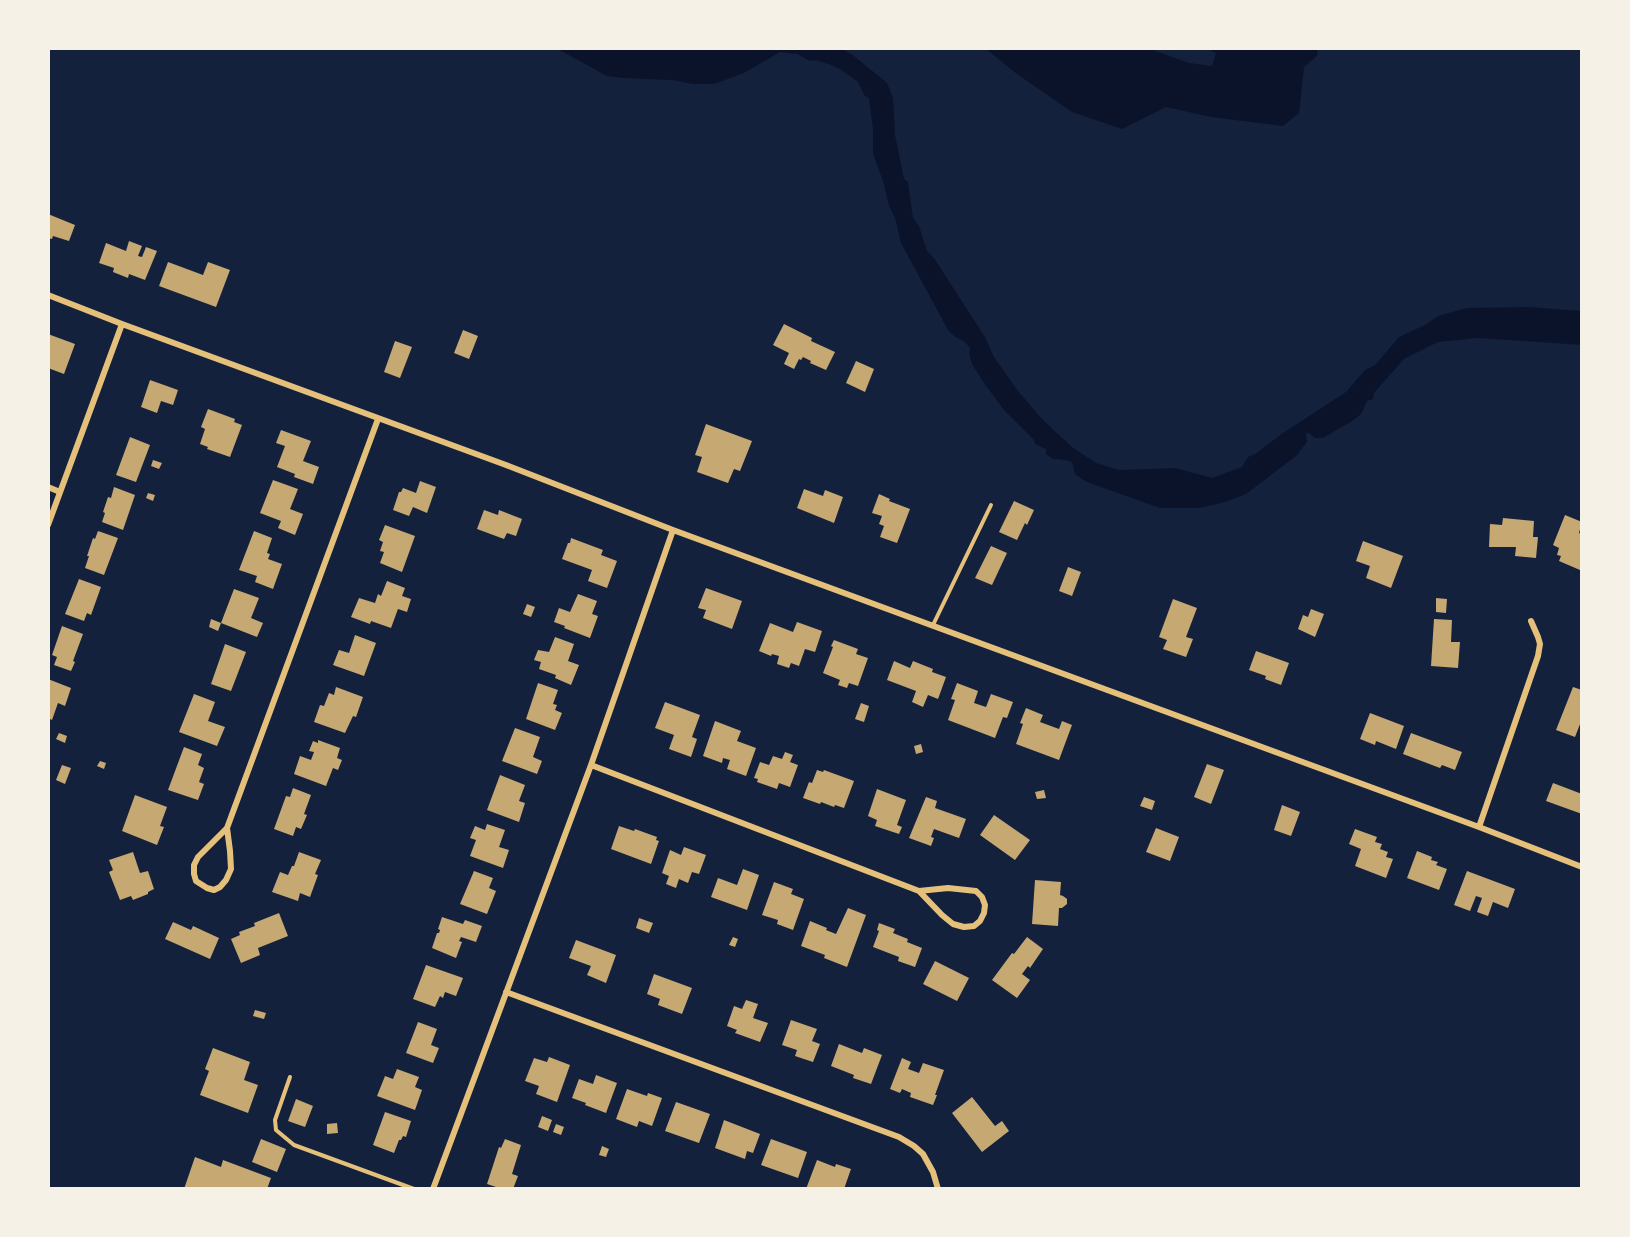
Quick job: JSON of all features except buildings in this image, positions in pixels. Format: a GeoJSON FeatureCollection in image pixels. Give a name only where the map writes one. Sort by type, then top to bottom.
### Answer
{"type":"FeatureCollection","features":[{"type":"Feature","properties":{"kind":"street"},"geometry":{"type":"LineString","coordinates":[[48,295],[506,465],[673,530],[1582,867]]}},
{"type":"Feature","properties":{"kind":"street"},"geometry":{"type":"LineString","coordinates":[[48,524],[122,324]]}},
{"type":"Feature","properties":{"kind":"street"},"geometry":{"type":"LineString","coordinates":[[227,828],[231,869],[220,887],[213,890],[196,881],[194,866],[198,857],[227,828],[378,418]]}},
{"type":"Feature","properties":{"kind":"street"},"geometry":{"type":"LineString","coordinates":[[48,487],[60,492]]}},
{"type":"Feature","properties":{"kind":"street"},"geometry":{"type":"LineString","coordinates":[[433,1189],[591,765],[673,530]]}},
{"type":"Feature","properties":{"kind":"street"},"geometry":{"type":"LineString","coordinates":[[1479,827],[1538,656],[1540,644],[1537,631],[1531,621]]}},
{"type":"Feature","properties":{"kind":"street"},"geometry":{"type":"LineString","coordinates":[[591,765],[919,891],[953,924],[964,927],[974,926],[984,913],[985,905],[982,897],[976,891],[948,888],[919,891]]}},
{"type":"Feature","properties":{"kind":"street"},"geometry":{"type":"LineString","coordinates":[[506,992],[898,1137],[923,1154],[930,1165],[938,1189]]}},
{"type":"Feature","properties":{"kind":"lane"},"geometry":{"type":"LineString","coordinates":[[933,626],[991,506]]}},
{"type":"Feature","properties":{"kind":"lane"},"geometry":{"type":"LineString","coordinates":[[290,1077],[275,1120],[276,1130],[294,1144],[414,1189]]}},
{"type":"Feature","properties":{"kind":"water"},"geometry":{"type":"Polygon","coordinates":[[[556,48],[841,48],[854,56],[887,83],[893,98],[895,135],[904,179],[908,182],[913,218],[919,226],[927,251],[934,258],[985,337],[994,357],[1018,391],[1043,420],[1072,447],[1096,463],[1119,470],[1175,468],[1212,478],[1242,467],[1248,457],[1346,392],[1365,370],[1375,365],[1399,337],[1438,316],[1452,312],[1467,308],[1530,307],[1582,311],[1582,345],[1478,338],[1438,342],[1404,359],[1374,393],[1373,399],[1367,401],[1361,414],[1352,421],[1323,438],[1315,438],[1306,433],[1307,442],[1296,456],[1246,494],[1200,508],[1160,508],[1085,481],[1075,474],[1072,462],[1053,459],[1046,454],[1046,449],[1035,444],[1034,440],[1004,410],[984,383],[972,364],[970,348],[948,330],[901,243],[873,154],[869,98],[865,96],[858,82],[831,65],[816,60],[810,61],[797,54],[780,52],[744,73],[714,84],[623,78],[607,76],[556,48]]]}},
{"type":"Feature","properties":{"kind":"water"},"geometry":{"type":"Polygon","coordinates":[[[985,48],[1147,48],[1189,63],[1212,66],[1216,53],[1206,48],[1318,48],[1317,56],[1304,67],[1299,113],[1283,126],[1211,117],[1166,107],[1122,129],[1072,112],[1017,74],[985,48]]]}}]}
